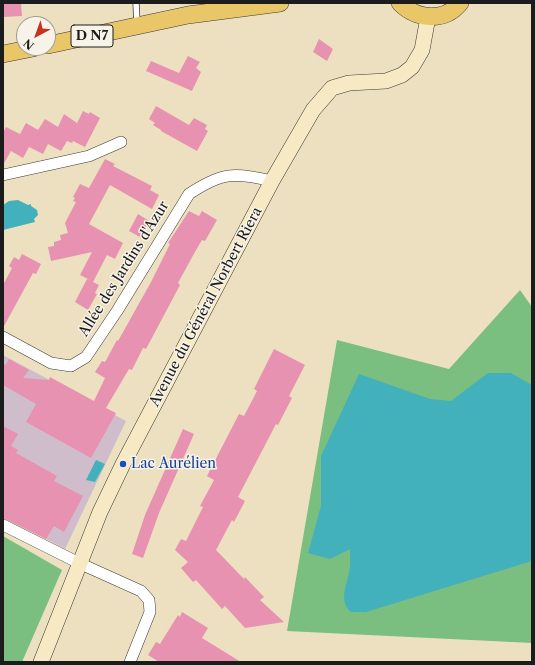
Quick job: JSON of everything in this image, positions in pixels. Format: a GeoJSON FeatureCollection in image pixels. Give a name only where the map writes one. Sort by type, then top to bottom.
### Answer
{"type":"FeatureCollection","features":[{"type":"Feature","properties":{"kind":"main road","name":"D N7"},"geometry":{"type":"LineString","coordinates":[[56,43],[188,15],[280,3]]}},
{"type":"Feature","properties":{"kind":"main road"},"geometry":{"type":"LineString","coordinates":[[400,3],[415,14],[428,17],[447,13],[460,3]]}},
{"type":"Feature","properties":{"kind":"main road","name":"Avenue du Général Norbert Riera"},"geometry":{"type":"LineString","coordinates":[[41,662],[81,564],[100,512],[123,464],[272,181],[313,110],[332,88],[349,83],[386,81],[402,75],[412,67],[422,50],[428,17]]}},
{"type":"Feature","properties":{"kind":"main road"},"geometry":{"type":"LineString","coordinates":[[3,54],[16,51]]}},
{"type":"Feature","properties":{"kind":"street"},"geometry":{"type":"LineString","coordinates":[[3,175],[89,156],[121,142]]}},
{"type":"Feature","properties":{"kind":"street","name":"Allée des Jardins d'Azur"},"geometry":{"type":"LineString","coordinates":[[3,337],[51,363],[71,366],[86,357],[113,318],[190,194],[207,182],[227,175],[246,174],[272,181]]}},
{"type":"Feature","properties":{"kind":"street"},"geometry":{"type":"LineString","coordinates":[[3,525],[81,564],[141,591],[149,600],[150,612],[130,662]]}},
{"type":"Feature","properties":{"kind":"lane"},"geometry":{"type":"LineString","coordinates":[[136,3],[137,26]]}},
{"type":"Feature","properties":{"kind":"shaded area"},"geometry":{"type":"Polygon","coordinates":[[[3,355],[126,421],[65,549],[3,516],[3,355]]]}},
{"type":"Feature","properties":{"kind":"green space"},"geometry":{"type":"Polygon","coordinates":[[[520,290],[532,307],[532,643],[287,631],[337,340],[449,369],[520,290]]]}},
{"type":"Feature","properties":{"kind":"green space"},"geometry":{"type":"Polygon","coordinates":[[[3,536],[62,570],[22,662],[3,662],[3,536]]]}},
{"type":"Feature","properties":{"kind":"water"},"geometry":{"type":"Polygon","coordinates":[[[18,200],[28,205],[31,204],[31,206],[37,210],[38,215],[34,219],[35,222],[3,230],[3,205],[9,201],[18,200]]]}},
{"type":"Feature","properties":{"kind":"water"},"geometry":{"type":"Polygon","coordinates":[[[488,373],[511,373],[532,385],[532,561],[366,612],[351,612],[347,608],[344,598],[350,566],[350,549],[330,559],[308,553],[321,506],[321,456],[359,374],[430,399],[451,401],[488,373]]]}},
{"type":"Feature","properties":{"kind":"water"},"geometry":{"type":"Polygon","coordinates":[[[96,460],[105,464],[95,482],[86,480],[96,460]]]}},
{"type":"Feature","properties":{"kind":"building"},"geometry":{"type":"Polygon","coordinates":[[[3,3],[21,3],[22,16],[3,17],[3,3]]]}},
{"type":"Feature","properties":{"kind":"building"},"geometry":{"type":"Polygon","coordinates":[[[319,39],[333,49],[327,61],[313,52],[319,39]]]}},
{"type":"Feature","properties":{"kind":"building"},"geometry":{"type":"Polygon","coordinates":[[[188,56],[200,62],[196,68],[201,72],[192,91],[146,71],[151,61],[179,73],[188,56]]]}},
{"type":"Feature","properties":{"kind":"building"},"geometry":{"type":"Polygon","coordinates":[[[156,106],[189,125],[194,118],[207,125],[205,129],[208,131],[197,151],[153,125],[155,123],[149,119],[156,106]]]}},
{"type":"Feature","properties":{"kind":"building"},"geometry":{"type":"Polygon","coordinates":[[[83,111],[89,114],[90,112],[100,118],[85,147],[73,141],[72,143],[67,141],[61,151],[48,144],[43,154],[29,147],[23,158],[11,151],[3,165],[3,133],[6,127],[20,134],[26,123],[38,130],[45,119],[58,127],[64,114],[77,123],[83,111]]]}},
{"type":"Feature","properties":{"kind":"building"},"geometry":{"type":"Polygon","coordinates":[[[105,159],[115,164],[113,166],[152,186],[150,190],[159,195],[152,209],[110,185],[89,224],[123,243],[115,259],[107,255],[93,282],[99,285],[95,293],[97,294],[88,310],[75,302],[87,279],[90,280],[80,275],[92,252],[51,261],[48,247],[54,246],[54,242],[61,240],[60,235],[68,233],[65,223],[76,202],[73,201],[75,198],[73,197],[80,184],[89,188],[105,159]]]}},
{"type":"Feature","properties":{"kind":"building"},"geometry":{"type":"Polygon","coordinates":[[[189,211],[199,216],[202,211],[217,220],[205,241],[202,240],[196,250],[178,283],[180,285],[146,349],[143,348],[132,370],[129,369],[106,408],[116,413],[91,458],[26,422],[36,404],[3,385],[3,363],[6,365],[9,359],[29,370],[23,378],[49,380],[50,377],[94,401],[105,378],[95,372],[102,361],[105,362],[117,340],[118,341],[151,282],[170,244],[168,243],[189,211]]]}},
{"type":"Feature","properties":{"kind":"building"},"geometry":{"type":"Polygon","coordinates":[[[138,214],[149,221],[140,237],[129,231],[138,214]]]}},
{"type":"Feature","properties":{"kind":"building"},"geometry":{"type":"Polygon","coordinates":[[[22,254],[41,264],[36,274],[33,273],[3,328],[3,285],[12,268],[9,266],[14,257],[19,260],[22,254]]]}},
{"type":"Feature","properties":{"kind":"building"},"geometry":{"type":"Polygon","coordinates":[[[274,349],[305,365],[289,396],[292,398],[278,425],[276,424],[238,497],[245,501],[234,522],[232,520],[216,550],[264,597],[260,600],[284,622],[245,628],[225,606],[222,609],[196,580],[193,582],[181,568],[188,562],[175,550],[181,539],[186,541],[203,507],[200,506],[214,480],[207,476],[239,414],[244,416],[257,391],[254,389],[274,349]]]}},
{"type":"Feature","properties":{"kind":"building"},"geometry":{"type":"Polygon","coordinates":[[[3,426],[18,434],[11,446],[18,450],[16,453],[57,476],[54,481],[83,496],[64,532],[54,526],[46,539],[3,518],[3,426]]]}},
{"type":"Feature","properties":{"kind":"building"},"geometry":{"type":"Polygon","coordinates":[[[183,429],[194,434],[159,513],[143,558],[132,554],[145,515],[183,429]]]}},
{"type":"Feature","properties":{"kind":"building"},"geometry":{"type":"Polygon","coordinates":[[[182,612],[208,628],[202,638],[241,662],[159,662],[148,655],[156,642],[160,644],[178,615],[180,617],[182,612]]]}},
{"type":"Feature","properties":{"kind":"place","name":"Lac Aurélien"},"geometry":{"type":"Point","coordinates":[123,464]}}]}
